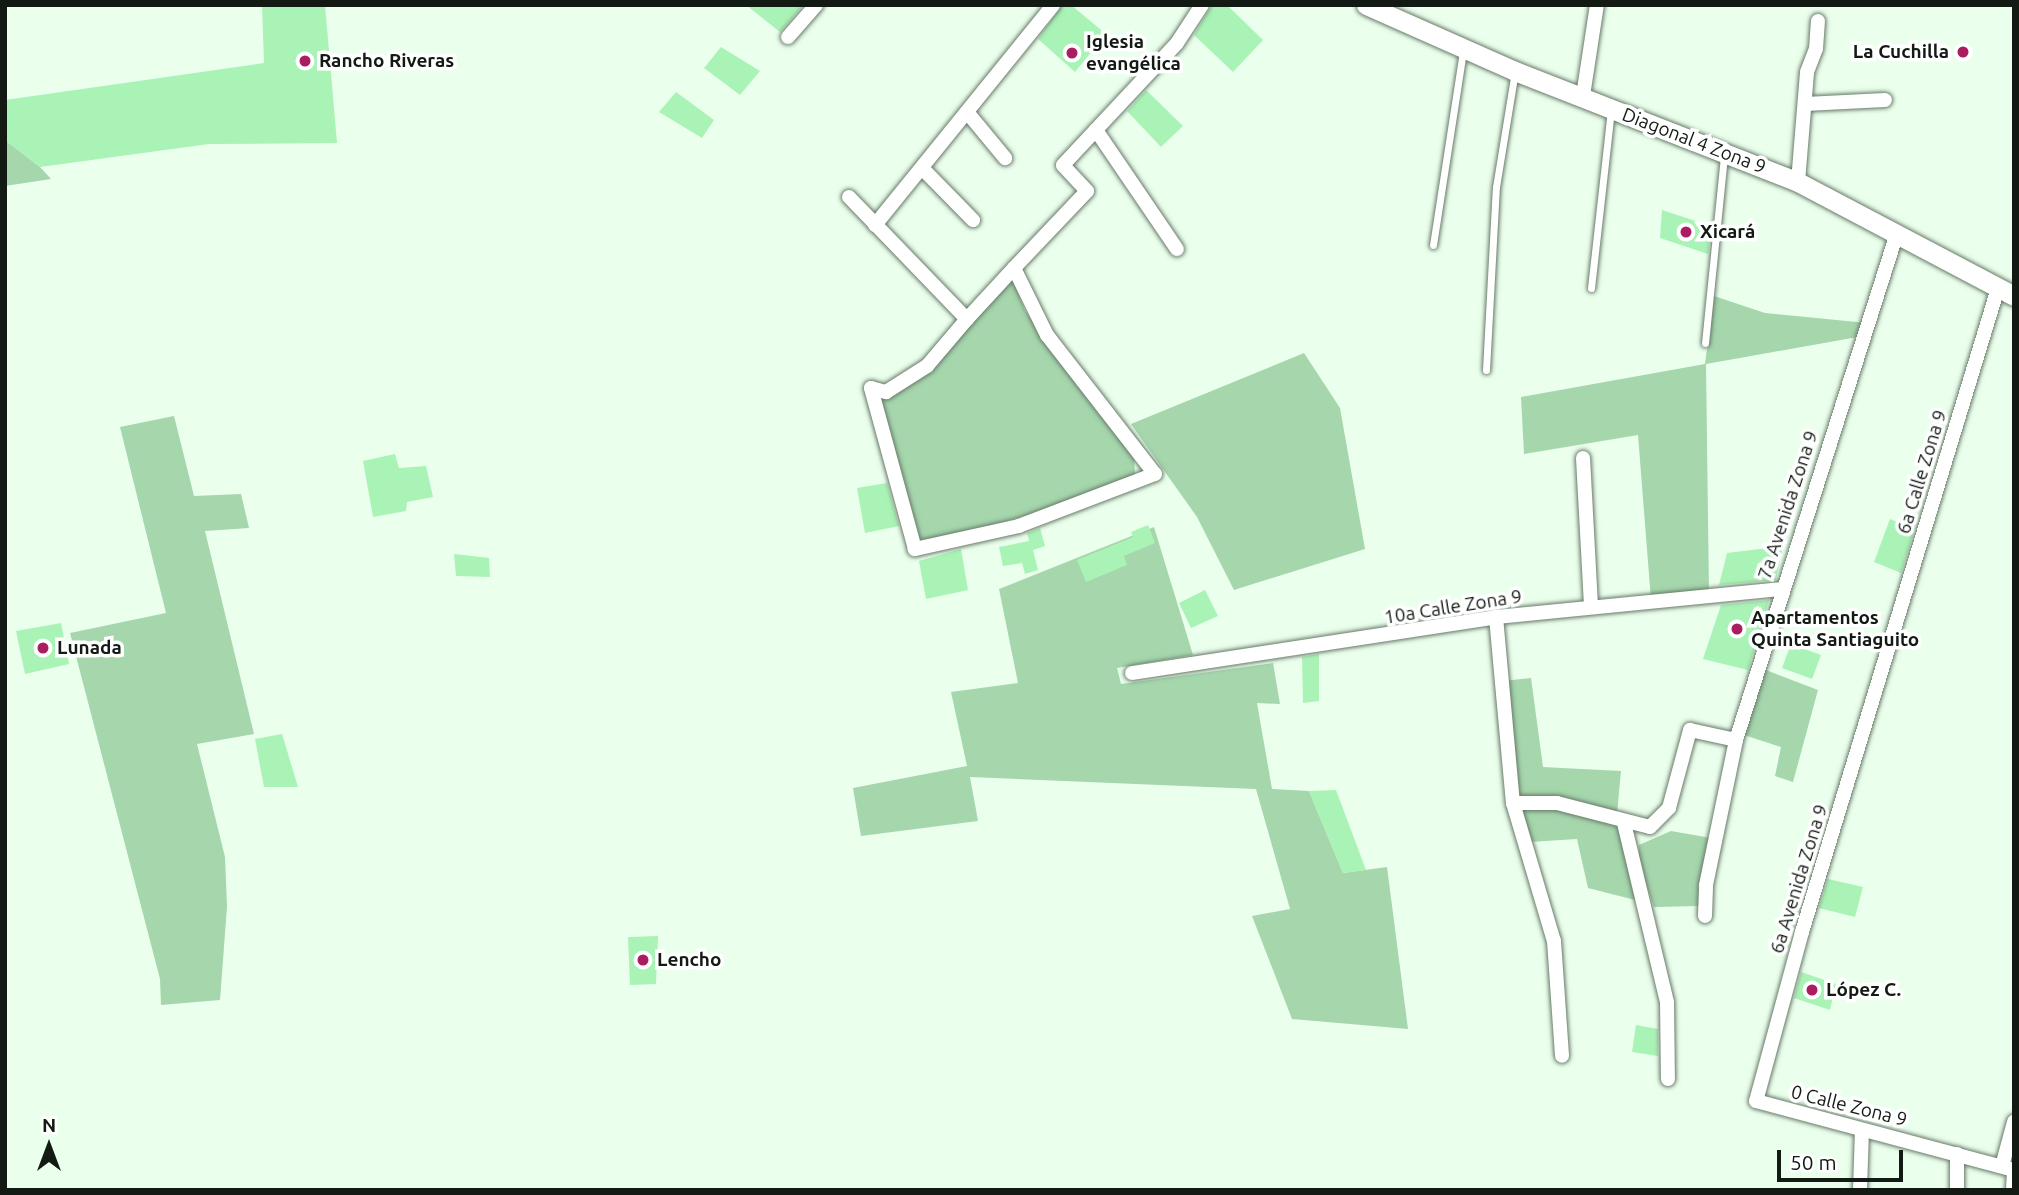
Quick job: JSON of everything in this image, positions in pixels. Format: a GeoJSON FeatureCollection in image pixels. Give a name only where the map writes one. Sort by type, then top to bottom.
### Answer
{"type":"FeatureCollection","features":[{"type":"Feature","properties":{"kind":"main road","name":"Diagonal 4 Zona 9"},"geometry":{"type":"LineString","coordinates":[[1366,5],[1515,71],[1798,182],[2006,292]]}},
{"type":"Feature","properties":{"kind":"street"},"geometry":{"type":"LineString","coordinates":[[788,37],[816,5]]}},
{"type":"Feature","properties":{"kind":"street"},"geometry":{"type":"LineString","coordinates":[[875,225],[1052,5]]}},
{"type":"Feature","properties":{"kind":"street"},"geometry":{"type":"LineString","coordinates":[[1014,268],[1047,335],[1155,474],[1019,526],[915,550],[871,388],[886,392],[927,366],[967,319],[1014,268],[1087,191],[1063,165],[1177,43],[1202,5]]}},
{"type":"Feature","properties":{"kind":"street"},"geometry":{"type":"LineString","coordinates":[[1583,96],[1597,5]]}},
{"type":"Feature","properties":{"kind":"street"},"geometry":{"type":"LineString","coordinates":[[1798,182],[1805,104],[1818,20]]}},
{"type":"Feature","properties":{"kind":"street"},"geometry":{"type":"LineString","coordinates":[[1805,104],[1885,100]]}},
{"type":"Feature","properties":{"kind":"street"},"geometry":{"type":"LineString","coordinates":[[967,112],[1005,158]]}},
{"type":"Feature","properties":{"kind":"street"},"geometry":{"type":"LineString","coordinates":[[1096,130],[1177,249]]}},
{"type":"Feature","properties":{"kind":"street"},"geometry":{"type":"LineString","coordinates":[[922,168],[973,220]]}},
{"type":"Feature","properties":{"kind":"street"},"geometry":{"type":"LineString","coordinates":[[849,197],[967,319]]}},
{"type":"Feature","properties":{"kind":"street","name":"7a Avenida Zona 9"},"geometry":{"type":"LineString","coordinates":[[1705,916],[1706,885],[1736,740],[1781,589],[1896,233]]}},
{"type":"Feature","properties":{"kind":"street","name":"6a Calle Zona 9"},"geometry":{"type":"LineString","coordinates":[[1882,668],[2006,292]]}},
{"type":"Feature","properties":{"kind":"street"},"geometry":{"type":"LineString","coordinates":[[1583,458],[1591,607]]}},
{"type":"Feature","properties":{"kind":"street","name":"10a Calle Zona 9"},"geometry":{"type":"LineString","coordinates":[[1132,673],[1496,617],[1781,589]]}},
{"type":"Feature","properties":{"kind":"street"},"geometry":{"type":"LineString","coordinates":[[1496,617],[1513,803],[1554,942],[1562,1056]]}},
{"type":"Feature","properties":{"kind":"street","name":"6a Avenida Zona 9"},"geometry":{"type":"LineString","coordinates":[[1756,1101],[1882,668]]}},
{"type":"Feature","properties":{"kind":"street"},"geometry":{"type":"LineString","coordinates":[[1513,803],[1557,803],[1593,809],[1625,823],[1650,827],[1663,817],[1690,730],[1736,740]]}},
{"type":"Feature","properties":{"kind":"street"},"geometry":{"type":"LineString","coordinates":[[1625,823],[1667,1002],[1668,1079]]}},
{"type":"Feature","properties":{"kind":"street","name":"0 Calle Zona 9"},"geometry":{"type":"LineString","coordinates":[[1756,1101],[2010,1169]]}},
{"type":"Feature","properties":{"kind":"street"},"geometry":{"type":"LineString","coordinates":[[2013,1190],[2010,1169],[2014,1122]]}},
{"type":"Feature","properties":{"kind":"street"},"geometry":{"type":"LineString","coordinates":[[1860,1190],[1862,1130]]}},
{"type":"Feature","properties":{"kind":"street"},"geometry":{"type":"LineString","coordinates":[[1957,1190],[1958,1154]]}},
{"type":"Feature","properties":{"kind":"lane"},"geometry":{"type":"LineString","coordinates":[[1433,244],[1464,47]]}},
{"type":"Feature","properties":{"kind":"lane"},"geometry":{"type":"LineString","coordinates":[[1486,370],[1494,212],[1515,71]]}},
{"type":"Feature","properties":{"kind":"lane"},"geometry":{"type":"LineString","coordinates":[[1591,288],[1611,108]]}},
{"type":"Feature","properties":{"kind":"lane"},"geometry":{"type":"LineString","coordinates":[[1705,344],[1724,151]]}},
{"type":"Feature","properties":{"kind":"green space"},"geometry":{"type":"Polygon","coordinates":[[[5,140],[40,167],[51,179],[5,186],[5,140]]]}},
{"type":"Feature","properties":{"kind":"green space"},"geometry":{"type":"Polygon","coordinates":[[[1012,278],[1025,311],[1134,456],[1135,475],[1073,501],[939,542],[918,543],[880,398],[930,368],[1012,278]]]}},
{"type":"Feature","properties":{"kind":"green space"},"geometry":{"type":"Polygon","coordinates":[[[1714,296],[1765,313],[1867,323],[1863,336],[1706,364],[1709,594],[1651,600],[1638,435],[1524,454],[1521,397],[1705,364],[1714,296]]]}},
{"type":"Feature","properties":{"kind":"green space"},"geometry":{"type":"Polygon","coordinates":[[[1304,353],[1340,408],[1365,549],[1234,590],[1197,517],[1131,424],[1304,353]]]}},
{"type":"Feature","properties":{"kind":"green space"},"geometry":{"type":"Polygon","coordinates":[[[174,416],[194,496],[241,494],[249,528],[205,531],[254,734],[197,744],[225,857],[227,907],[220,1000],[161,1005],[160,979],[70,633],[166,613],[120,427],[174,416]]]}},
{"type":"Feature","properties":{"kind":"green space"},"geometry":{"type":"Polygon","coordinates":[[[1154,527],[1193,655],[1117,668],[1121,684],[1273,663],[1280,704],[1257,703],[1272,789],[1309,791],[1343,873],[1387,867],[1408,1029],[1292,1019],[1252,916],[1290,909],[1256,789],[970,777],[978,821],[861,836],[853,788],[967,766],[951,692],[1018,683],[999,589],[1154,527]]]}},
{"type":"Feature","properties":{"kind":"green space"},"geometry":{"type":"Polygon","coordinates":[[[1758,667],[1818,690],[1793,782],[1775,776],[1781,747],[1738,733],[1758,667]]]}},
{"type":"Feature","properties":{"kind":"green space"},"geometry":{"type":"Polygon","coordinates":[[[1531,678],[1543,767],[1621,771],[1617,814],[1515,800],[1503,681],[1531,678]]]}},
{"type":"Feature","properties":{"kind":"green space"},"geometry":{"type":"Polygon","coordinates":[[[1541,804],[1619,825],[1639,901],[1588,888],[1577,839],[1530,842],[1518,806],[1541,804]]]}},
{"type":"Feature","properties":{"kind":"green space"},"geometry":{"type":"Polygon","coordinates":[[[1671,831],[1711,838],[1699,906],[1654,907],[1639,863],[1639,845],[1671,831]]]}},
{"type":"Feature","properties":{"kind":"building"},"geometry":{"type":"Polygon","coordinates":[[[262,5],[325,5],[337,143],[209,144],[40,167],[5,140],[5,100],[264,63],[262,5]]]}},
{"type":"Feature","properties":{"kind":"building"},"geometry":{"type":"Polygon","coordinates":[[[746,5],[800,5],[802,7],[780,32],[746,5]]]}},
{"type":"Feature","properties":{"kind":"building","name":"Iglesia evangélica"},"geometry":{"type":"Polygon","coordinates":[[[1062,5],[1071,5],[1106,34],[1075,72],[1038,39],[1062,5]]]}},
{"type":"Feature","properties":{"kind":"building"},"geometry":{"type":"Polygon","coordinates":[[[1212,5],[1227,5],[1263,40],[1233,72],[1194,35],[1212,5]]]}},
{"type":"Feature","properties":{"kind":"building"},"geometry":{"type":"Polygon","coordinates":[[[721,47],[760,71],[740,95],[704,68],[721,47]]]}},
{"type":"Feature","properties":{"kind":"building"},"geometry":{"type":"Polygon","coordinates":[[[1146,90],[1183,126],[1161,147],[1127,111],[1146,90]]]}},
{"type":"Feature","properties":{"kind":"building"},"geometry":{"type":"Polygon","coordinates":[[[676,92],[714,120],[702,138],[659,112],[676,92]]]}},
{"type":"Feature","properties":{"kind":"building","name":"Xicará"},"geometry":{"type":"Polygon","coordinates":[[[1662,210],[1711,226],[1708,254],[1660,238],[1662,210]]]}},
{"type":"Feature","properties":{"kind":"building"},"geometry":{"type":"Polygon","coordinates":[[[395,454],[399,468],[426,466],[433,497],[407,502],[406,511],[373,517],[363,461],[395,454]]]}},
{"type":"Feature","properties":{"kind":"building"},"geometry":{"type":"Polygon","coordinates":[[[887,483],[899,526],[865,533],[857,488],[887,483]]]}},
{"type":"Feature","properties":{"kind":"building"},"geometry":{"type":"Polygon","coordinates":[[[1890,519],[1915,529],[1901,573],[1874,562],[1890,519]]]}},
{"type":"Feature","properties":{"kind":"building"},"geometry":{"type":"Polygon","coordinates":[[[1148,525],[1155,543],[1124,556],[1127,565],[1086,582],[1077,560],[1133,537],[1131,532],[1148,525]]]}},
{"type":"Feature","properties":{"kind":"building"},"geometry":{"type":"Polygon","coordinates":[[[1040,528],[1045,546],[1033,550],[1038,570],[1025,574],[1022,563],[1003,566],[999,547],[1029,541],[1027,533],[1040,528]]]}},
{"type":"Feature","properties":{"kind":"building"},"geometry":{"type":"Polygon","coordinates":[[[1783,546],[1776,580],[1719,585],[1727,553],[1783,546]]]}},
{"type":"Feature","properties":{"kind":"building"},"geometry":{"type":"Polygon","coordinates":[[[961,549],[968,590],[926,599],[919,561],[961,549]]]}},
{"type":"Feature","properties":{"kind":"building"},"geometry":{"type":"Polygon","coordinates":[[[454,554],[489,558],[490,577],[456,576],[454,554]]]}},
{"type":"Feature","properties":{"kind":"building"},"geometry":{"type":"Polygon","coordinates":[[[1205,590],[1218,616],[1191,628],[1179,603],[1205,590]]]}},
{"type":"Feature","properties":{"kind":"building","name":"Apartamentos Quinta Santiaguito"},"geometry":{"type":"Polygon","coordinates":[[[1769,600],[1748,670],[1703,659],[1721,605],[1769,600]]]}},
{"type":"Feature","properties":{"kind":"building","name":"Lunada"},"geometry":{"type":"Polygon","coordinates":[[[61,623],[69,664],[25,674],[16,631],[61,623]]]}},
{"type":"Feature","properties":{"kind":"building"},"geometry":{"type":"Polygon","coordinates":[[[1791,644],[1821,655],[1812,679],[1782,668],[1791,644]]]}},
{"type":"Feature","properties":{"kind":"building"},"geometry":{"type":"Polygon","coordinates":[[[1319,654],[1319,701],[1303,703],[1302,657],[1319,654]]]}},
{"type":"Feature","properties":{"kind":"building"},"geometry":{"type":"Polygon","coordinates":[[[282,734],[298,787],[264,787],[255,739],[282,734]]]}},
{"type":"Feature","properties":{"kind":"building"},"geometry":{"type":"Polygon","coordinates":[[[1336,790],[1366,870],[1343,873],[1309,791],[1336,790]]]}},
{"type":"Feature","properties":{"kind":"building"},"geometry":{"type":"Polygon","coordinates":[[[1828,879],[1863,887],[1855,917],[1819,908],[1828,879]]]}},
{"type":"Feature","properties":{"kind":"building","name":"Lencho"},"geometry":{"type":"Polygon","coordinates":[[[658,936],[656,984],[630,985],[628,937],[658,936]]]}},
{"type":"Feature","properties":{"kind":"building","name":"López C."},"geometry":{"type":"Polygon","coordinates":[[[1801,972],[1836,984],[1830,1010],[1794,998],[1801,972]]]}},
{"type":"Feature","properties":{"kind":"building"},"geometry":{"type":"Polygon","coordinates":[[[1636,1025],[1658,1029],[1658,1056],[1632,1052],[1636,1025]]]}},
{"type":"Feature","properties":{"kind":"place","name":"La Cuchilla"},"geometry":{"type":"Point","coordinates":[1963,52]}},
{"type":"Feature","properties":{"kind":"place","name":"Iglesia evangélica"},"geometry":{"type":"Point","coordinates":[1072,53]}},
{"type":"Feature","properties":{"kind":"place","name":"Rancho Riveras"},"geometry":{"type":"Point","coordinates":[305,61]}},
{"type":"Feature","properties":{"kind":"place","name":"Xicará"},"geometry":{"type":"Point","coordinates":[1686,232]}},
{"type":"Feature","properties":{"kind":"place","name":"Apartamentos Quinta Santiaguito"},"geometry":{"type":"Point","coordinates":[1737,629]}},
{"type":"Feature","properties":{"kind":"place","name":"Lunada"},"geometry":{"type":"Point","coordinates":[43,648]}},
{"type":"Feature","properties":{"kind":"place","name":"Lencho"},"geometry":{"type":"Point","coordinates":[643,960]}},
{"type":"Feature","properties":{"kind":"place","name":"López C."},"geometry":{"type":"Point","coordinates":[1812,990]}}]}
